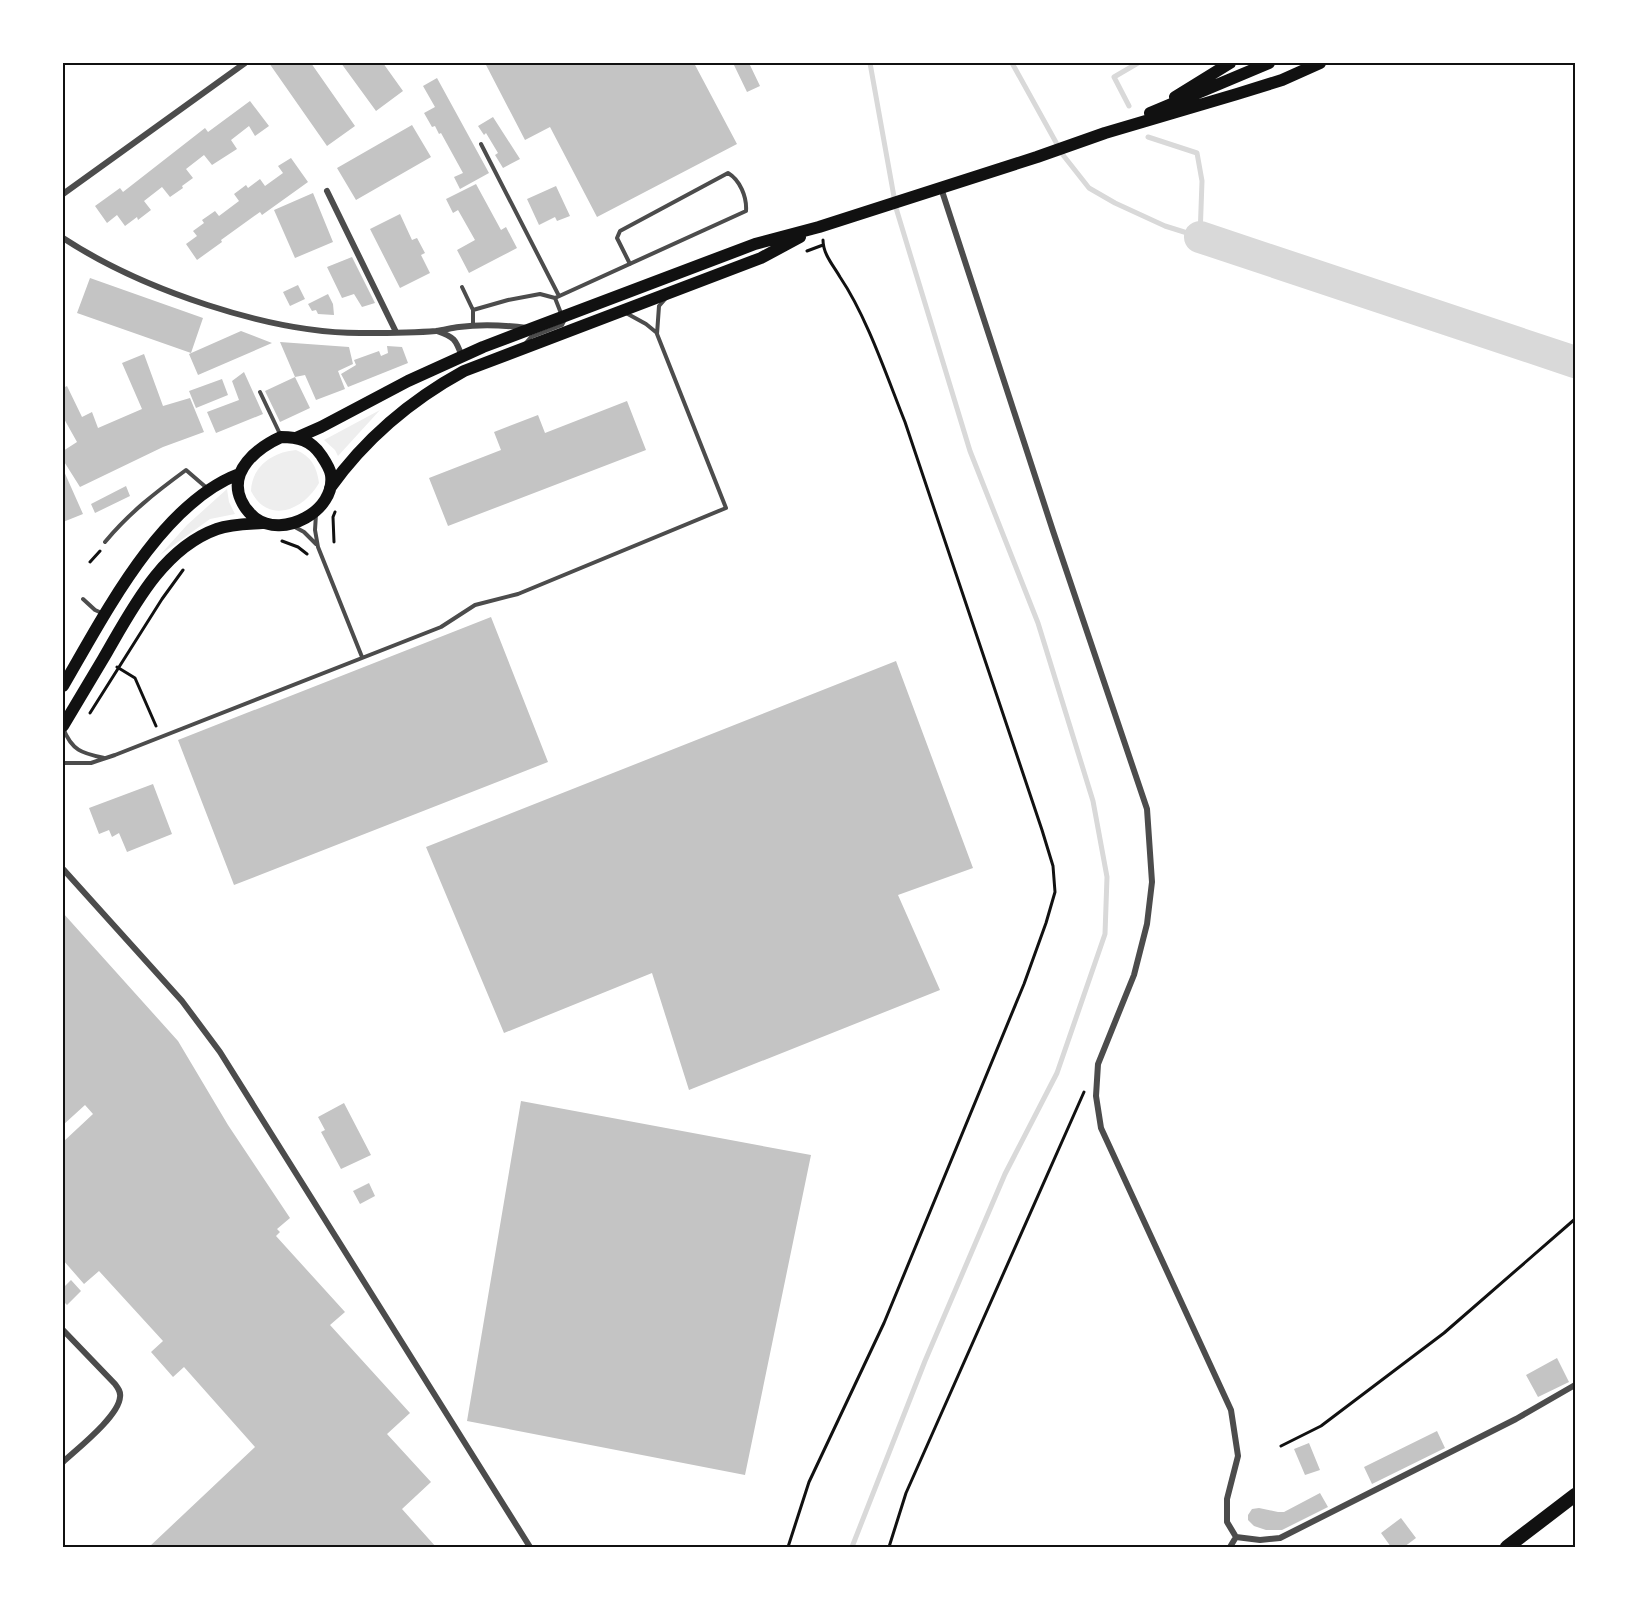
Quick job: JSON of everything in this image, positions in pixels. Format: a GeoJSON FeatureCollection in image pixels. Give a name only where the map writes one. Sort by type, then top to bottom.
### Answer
{"type":"FeatureCollection","features":[{"type":"Feature","properties":{"kind":"highway"},"geometry":{"type":"LineString","coordinates":[[1507,1547],[1575,1495]]}},
{"type":"Feature","properties":{"kind":"main road"},"geometry":{"type":"LineString","coordinates":[[1149,114],[1230,63]]}},
{"type":"Feature","properties":{"kind":"main road"},"geometry":{"type":"LineString","coordinates":[[296,438],[321,428],[408,381],[562,317],[755,244],[821,227],[1105,133],[1269,63]]}},
{"type":"Feature","properties":{"kind":"main road"},"geometry":{"type":"LineString","coordinates":[[1105,133],[1282,80],[1320,63]]}},
{"type":"Feature","properties":{"kind":"main road"},"geometry":{"type":"LineString","coordinates":[[63,727],[123,624],[161,569],[185,548],[219,528],[262,523],[290,524],[304,520],[316,510],[351,459],[374,436],[438,386],[489,361],[761,258],[821,227]]}},
{"type":"Feature","properties":{"kind":"main road"},"geometry":{"type":"LineString","coordinates":[[262,523],[250,514],[240,497],[239,474],[252,456],[273,441],[281,437],[296,438],[313,445],[326,462],[331,476],[330,488]]}},
{"type":"Feature","properties":{"kind":"main road"},"geometry":{"type":"LineString","coordinates":[[63,686],[105,615],[150,547],[208,489],[222,480],[239,474]]}},
{"type":"Feature","properties":{"kind":"street"},"geometry":{"type":"LineString","coordinates":[[63,194],[245,63]]}},
{"type":"Feature","properties":{"kind":"street"},"geometry":{"type":"LineString","coordinates":[[941,188],[1147,809],[1152,882],[1147,924],[1134,975],[1098,1064],[1096,1096],[1101,1128],[1231,1410],[1238,1456],[1227,1499],[1227,1522],[1236,1537]]}},
{"type":"Feature","properties":{"kind":"street"},"geometry":{"type":"LineString","coordinates":[[327,191],[396,332]]}},
{"type":"Feature","properties":{"kind":"street"},"geometry":{"type":"LineString","coordinates":[[63,238],[120,270],[203,303],[249,317],[321,331],[361,333],[436,331],[473,326],[531,329]]}},
{"type":"Feature","properties":{"kind":"street"},"geometry":{"type":"LineString","coordinates":[[436,331],[451,336],[456,341],[462,357]]}},
{"type":"Feature","properties":{"kind":"street"},"geometry":{"type":"LineString","coordinates":[[63,869],[182,1001],[220,1052],[530,1547]]}},
{"type":"Feature","properties":{"kind":"street"},"geometry":{"type":"LineString","coordinates":[[63,1330],[115,1384],[120,1398],[112,1415],[63,1462]]}},
{"type":"Feature","properties":{"kind":"street"},"geometry":{"type":"LineString","coordinates":[[1236,1537],[1260,1540],[1280,1538],[1516,1419],[1575,1385]]}},
{"type":"Feature","properties":{"kind":"street"},"geometry":{"type":"LineString","coordinates":[[1230,1547],[1236,1537]]}},
{"type":"Feature","properties":{"kind":"lane"},"geometry":{"type":"LineString","coordinates":[[481,144],[557,297],[562,317],[562,325],[531,338],[526,341],[522,349]]}},
{"type":"Feature","properties":{"kind":"lane"},"geometry":{"type":"LineString","coordinates":[[473,310],[540,294],[557,297],[630,264],[746,211],[747,202],[736,177],[728,173],[620,231],[617,238],[630,264]]}},
{"type":"Feature","properties":{"kind":"lane"},"geometry":{"type":"LineString","coordinates":[[462,287],[473,310],[473,326]]}},
{"type":"Feature","properties":{"kind":"lane"},"geometry":{"type":"LineString","coordinates":[[63,763],[91,763],[105,759],[441,627],[484,601],[519,594],[726,508],[657,334],[659,306],[675,290]]}},
{"type":"Feature","properties":{"kind":"lane"},"geometry":{"type":"LineString","coordinates":[[621,311],[638,318],[657,334]]}},
{"type":"Feature","properties":{"kind":"lane"},"geometry":{"type":"LineString","coordinates":[[260,392],[281,437]]}},
{"type":"Feature","properties":{"kind":"lane"},"geometry":{"type":"LineString","coordinates":[[105,542],[151,495],[186,470],[208,489]]}},
{"type":"Feature","properties":{"kind":"lane"},"geometry":{"type":"LineString","coordinates":[[316,510],[315,530],[318,547],[363,657]]}},
{"type":"Feature","properties":{"kind":"lane"},"geometry":{"type":"LineString","coordinates":[[290,524],[304,532],[318,547]]}},
{"type":"Feature","properties":{"kind":"lane"},"geometry":{"type":"LineString","coordinates":[[83,599],[95,610],[105,615]]}},
{"type":"Feature","properties":{"kind":"lane"},"geometry":{"type":"LineString","coordinates":[[63,727],[69,742],[81,753],[105,759]]}},
{"type":"Feature","properties":{"kind":"path"},"geometry":{"type":"LineString","coordinates":[[788,1547],[809,1482],[884,1323],[1024,984],[1055,892],[1053,866],[1042,830],[905,422],[885,370],[860,316],[841,278],[830,264],[823,245],[821,227]]}},
{"type":"Feature","properties":{"kind":"path"},"geometry":{"type":"LineString","coordinates":[[801,254],[823,245]]}},
{"type":"Feature","properties":{"kind":"path"},"geometry":{"type":"LineString","coordinates":[[334,542],[333,517],[336,509]]}},
{"type":"Feature","properties":{"kind":"path"},"geometry":{"type":"LineString","coordinates":[[274,540],[297,547],[307,554]]}},
{"type":"Feature","properties":{"kind":"path"},"geometry":{"type":"LineString","coordinates":[[90,562],[98,555],[105,542]]}},
{"type":"Feature","properties":{"kind":"path"},"geometry":{"type":"LineString","coordinates":[[87,717],[162,599],[186,566]]}},
{"type":"Feature","properties":{"kind":"path"},"geometry":{"type":"LineString","coordinates":[[135,678],[155,727],[165,723]]}},
{"type":"Feature","properties":{"kind":"path"},"geometry":{"type":"LineString","coordinates":[[889,1547],[906,1493],[1084,1092]]}},
{"type":"Feature","properties":{"kind":"path"},"geometry":{"type":"LineString","coordinates":[[1281,1446],[1320,1426],[1444,1333],[1575,1219]]}},
{"type":"Feature","properties":{"kind":"shaded area"},"geometry":{"type":"Polygon","coordinates":[[[380,410],[338,456],[324,440],[380,410]]]}},
{"type":"Feature","properties":{"kind":"shaded area"},"geometry":{"type":"Polygon","coordinates":[[[296,450],[306,455],[312,463],[319,483],[304,500],[295,506],[276,511],[267,508],[258,502],[251,491],[255,474],[272,457],[296,450]]]}},
{"type":"Feature","properties":{"kind":"shaded area"},"geometry":{"type":"Polygon","coordinates":[[[227,489],[229,502],[235,514],[210,519],[160,555],[187,525],[227,489]]]}},
{"type":"Feature","properties":{"kind":"building"},"geometry":{"type":"Polygon","coordinates":[[[269,63],[311,63],[355,126],[327,146],[269,63]]]}},
{"type":"Feature","properties":{"kind":"building"},"geometry":{"type":"Polygon","coordinates":[[[341,63],[383,63],[403,91],[376,111],[341,63]]]}},
{"type":"Feature","properties":{"kind":"building"},"geometry":{"type":"Polygon","coordinates":[[[485,63],[694,63],[737,144],[597,217],[550,127],[525,140],[485,63]]]}},
{"type":"Feature","properties":{"kind":"building"},"geometry":{"type":"Polygon","coordinates":[[[733,63],[749,63],[760,86],[747,92],[733,63]]]}},
{"type":"Feature","properties":{"kind":"building"},"geometry":{"type":"Polygon","coordinates":[[[437,78],[489,173],[460,189],[454,177],[463,173],[441,133],[439,134],[435,126],[432,127],[424,113],[435,107],[423,86],[437,78]]]}},
{"type":"Feature","properties":{"kind":"building"},"geometry":{"type":"Polygon","coordinates":[[[250,101],[269,126],[255,136],[249,126],[231,140],[237,149],[212,165],[204,155],[186,169],[193,178],[182,186],[183,188],[170,197],[162,187],[144,201],[151,210],[138,220],[137,217],[125,226],[117,215],[107,223],[95,206],[120,188],[123,192],[205,128],[208,132],[250,101]]]}},
{"type":"Feature","properties":{"kind":"building"},"geometry":{"type":"Polygon","coordinates":[[[493,117],[520,159],[503,168],[495,155],[498,153],[486,133],[484,135],[478,126],[493,117]]]}},
{"type":"Feature","properties":{"kind":"building"},"geometry":{"type":"Polygon","coordinates":[[[412,125],[431,157],[356,200],[337,168],[412,125]]]}},
{"type":"Feature","properties":{"kind":"building"},"geometry":{"type":"Polygon","coordinates":[[[291,158],[308,182],[262,215],[260,212],[197,260],[186,244],[197,236],[193,231],[204,223],[202,220],[215,211],[219,216],[239,201],[234,194],[246,185],[248,188],[260,179],[265,186],[283,173],[278,166],[291,158]]]}},
{"type":"Feature","properties":{"kind":"building"},"geometry":{"type":"Polygon","coordinates":[[[476,184],[501,230],[506,227],[517,248],[469,273],[457,250],[475,240],[458,210],[453,213],[446,199],[476,184]]]}},
{"type":"Feature","properties":{"kind":"building"},"geometry":{"type":"Polygon","coordinates":[[[556,186],[570,216],[557,221],[555,217],[539,225],[527,199],[556,186]]]}},
{"type":"Feature","properties":{"kind":"building"},"geometry":{"type":"Polygon","coordinates":[[[313,193],[333,242],[295,258],[274,210],[313,193]]]}},
{"type":"Feature","properties":{"kind":"building"},"geometry":{"type":"Polygon","coordinates":[[[400,214],[412,240],[417,238],[425,253],[421,255],[430,273],[400,288],[370,229],[400,214]]]}},
{"type":"Feature","properties":{"kind":"building"},"geometry":{"type":"Polygon","coordinates":[[[352,257],[375,303],[362,307],[354,294],[342,298],[327,267],[352,257]]]}},
{"type":"Feature","properties":{"kind":"building"},"geometry":{"type":"Polygon","coordinates":[[[90,278],[203,318],[191,353],[77,313],[90,278]]]}},
{"type":"Feature","properties":{"kind":"building"},"geometry":{"type":"Polygon","coordinates":[[[298,285],[305,299],[290,306],[283,292],[298,285]]]}},
{"type":"Feature","properties":{"kind":"building"},"geometry":{"type":"Polygon","coordinates":[[[328,294],[333,304],[334,315],[318,314],[316,310],[312,311],[308,304],[328,294]]]}},
{"type":"Feature","properties":{"kind":"building"},"geometry":{"type":"Polygon","coordinates":[[[241,331],[272,343],[198,375],[189,354],[241,331]]]}},
{"type":"Feature","properties":{"kind":"building"},"geometry":{"type":"Polygon","coordinates":[[[280,342],[349,347],[353,364],[338,371],[345,389],[316,400],[305,375],[295,377],[280,342]]]}},
{"type":"Feature","properties":{"kind":"building"},"geometry":{"type":"Polygon","coordinates":[[[387,346],[402,347],[408,363],[348,387],[341,374],[356,365],[354,360],[379,351],[381,356],[388,353],[387,346]]]}},
{"type":"Feature","properties":{"kind":"building"},"geometry":{"type":"Polygon","coordinates":[[[144,354],[163,406],[190,398],[204,432],[163,447],[80,487],[63,460],[63,451],[77,442],[63,417],[63,388],[67,386],[82,417],[92,412],[98,428],[142,409],[122,363],[144,354]]]}},
{"type":"Feature","properties":{"kind":"building"},"geometry":{"type":"Polygon","coordinates":[[[244,372],[263,414],[216,433],[207,412],[239,400],[232,381],[244,372]]]}},
{"type":"Feature","properties":{"kind":"building"},"geometry":{"type":"Polygon","coordinates":[[[295,377],[310,408],[280,422],[265,391],[295,377]]]}},
{"type":"Feature","properties":{"kind":"building"},"geometry":{"type":"Polygon","coordinates":[[[222,379],[228,395],[196,408],[189,391],[222,379]]]}},
{"type":"Feature","properties":{"kind":"building"},"geometry":{"type":"Polygon","coordinates":[[[627,401],[646,450],[448,526],[429,478],[501,450],[494,432],[538,415],[545,433],[627,401]]]}},
{"type":"Feature","properties":{"kind":"building"},"geometry":{"type":"Polygon","coordinates":[[[63,469],[83,514],[63,522],[63,469]]]}},
{"type":"Feature","properties":{"kind":"building"},"geometry":{"type":"Polygon","coordinates":[[[126,486],[130,496],[95,513],[91,504],[126,486]]]}},
{"type":"Feature","properties":{"kind":"building"},"geometry":{"type":"Polygon","coordinates":[[[491,617],[548,762],[234,885],[178,740],[491,617]]]}},
{"type":"Feature","properties":{"kind":"building"},"geometry":{"type":"Polygon","coordinates":[[[896,661],[973,868],[898,895],[940,990],[689,1090],[652,973],[504,1033],[426,847],[896,661]]]}},
{"type":"Feature","properties":{"kind":"building"},"geometry":{"type":"Polygon","coordinates":[[[153,784],[172,834],[127,852],[119,833],[112,837],[109,830],[99,834],[89,808],[153,784]]]}},
{"type":"Feature","properties":{"kind":"building"},"geometry":{"type":"Polygon","coordinates":[[[63,913],[178,1041],[228,1125],[290,1218],[277,1229],[280,1232],[276,1236],[345,1312],[330,1325],[410,1413],[387,1434],[431,1482],[402,1509],[436,1547],[149,1547],[255,1447],[184,1367],[173,1377],[151,1352],[163,1341],[99,1271],[84,1284],[63,1260],[63,1142],[93,1114],[85,1105],[63,1125],[63,913]]]}},
{"type":"Feature","properties":{"kind":"building"},"geometry":{"type":"Polygon","coordinates":[[[521,1101],[811,1155],[745,1475],[467,1421],[521,1101]]]}},
{"type":"Feature","properties":{"kind":"building"},"geometry":{"type":"Polygon","coordinates":[[[344,1103],[371,1155],[341,1169],[321,1132],[325,1130],[318,1117],[344,1103]]]}},
{"type":"Feature","properties":{"kind":"building"},"geometry":{"type":"Polygon","coordinates":[[[369,1183],[375,1196],[360,1204],[353,1191],[369,1183]]]}},
{"type":"Feature","properties":{"kind":"building"},"geometry":{"type":"Polygon","coordinates":[[[71,1280],[81,1291],[67,1305],[63,1301],[63,1288],[71,1280]]]}},
{"type":"Feature","properties":{"kind":"building"},"geometry":{"type":"Polygon","coordinates":[[[1557,1358],[1569,1382],[1538,1397],[1526,1375],[1557,1358]]]}},
{"type":"Feature","properties":{"kind":"building"},"geometry":{"type":"Polygon","coordinates":[[[1437,1431],[1445,1448],[1372,1484],[1364,1467],[1437,1431]]]}},
{"type":"Feature","properties":{"kind":"building"},"geometry":{"type":"Polygon","coordinates":[[[1309,1443],[1320,1470],[1305,1475],[1294,1449],[1309,1443]]]}},
{"type":"Feature","properties":{"kind":"building"},"geometry":{"type":"Polygon","coordinates":[[[1320,1493],[1328,1507],[1282,1530],[1266,1530],[1254,1526],[1248,1520],[1252,1509],[1284,1512],[1320,1493]]]}},
{"type":"Feature","properties":{"kind":"building"},"geometry":{"type":"Polygon","coordinates":[[[1401,1518],[1416,1538],[1404,1547],[1391,1547],[1381,1533],[1401,1518]]]}},
{"type":"Feature","properties":{"kind":"waterway"},"geometry":{"type":"LineString","coordinates":[[852,1547],[925,1361],[1005,1174],[1057,1073],[1105,934],[1107,877],[1093,801],[1038,623],[970,451],[896,208],[870,63]]}},
{"type":"Feature","properties":{"kind":"waterway"},"geometry":{"type":"LineString","coordinates":[[1012,63],[1063,155],[1089,188],[1165,226],[1200,237],[1202,181],[1197,153],[1148,137]]}},
{"type":"Feature","properties":{"kind":"waterway"},"geometry":{"type":"LineString","coordinates":[[1129,106],[1114,77],[1138,63]]}},
{"type":"Feature","properties":{"kind":"waterway"},"geometry":{"type":"LineString","coordinates":[[1200,237],[1575,362]]}}]}
